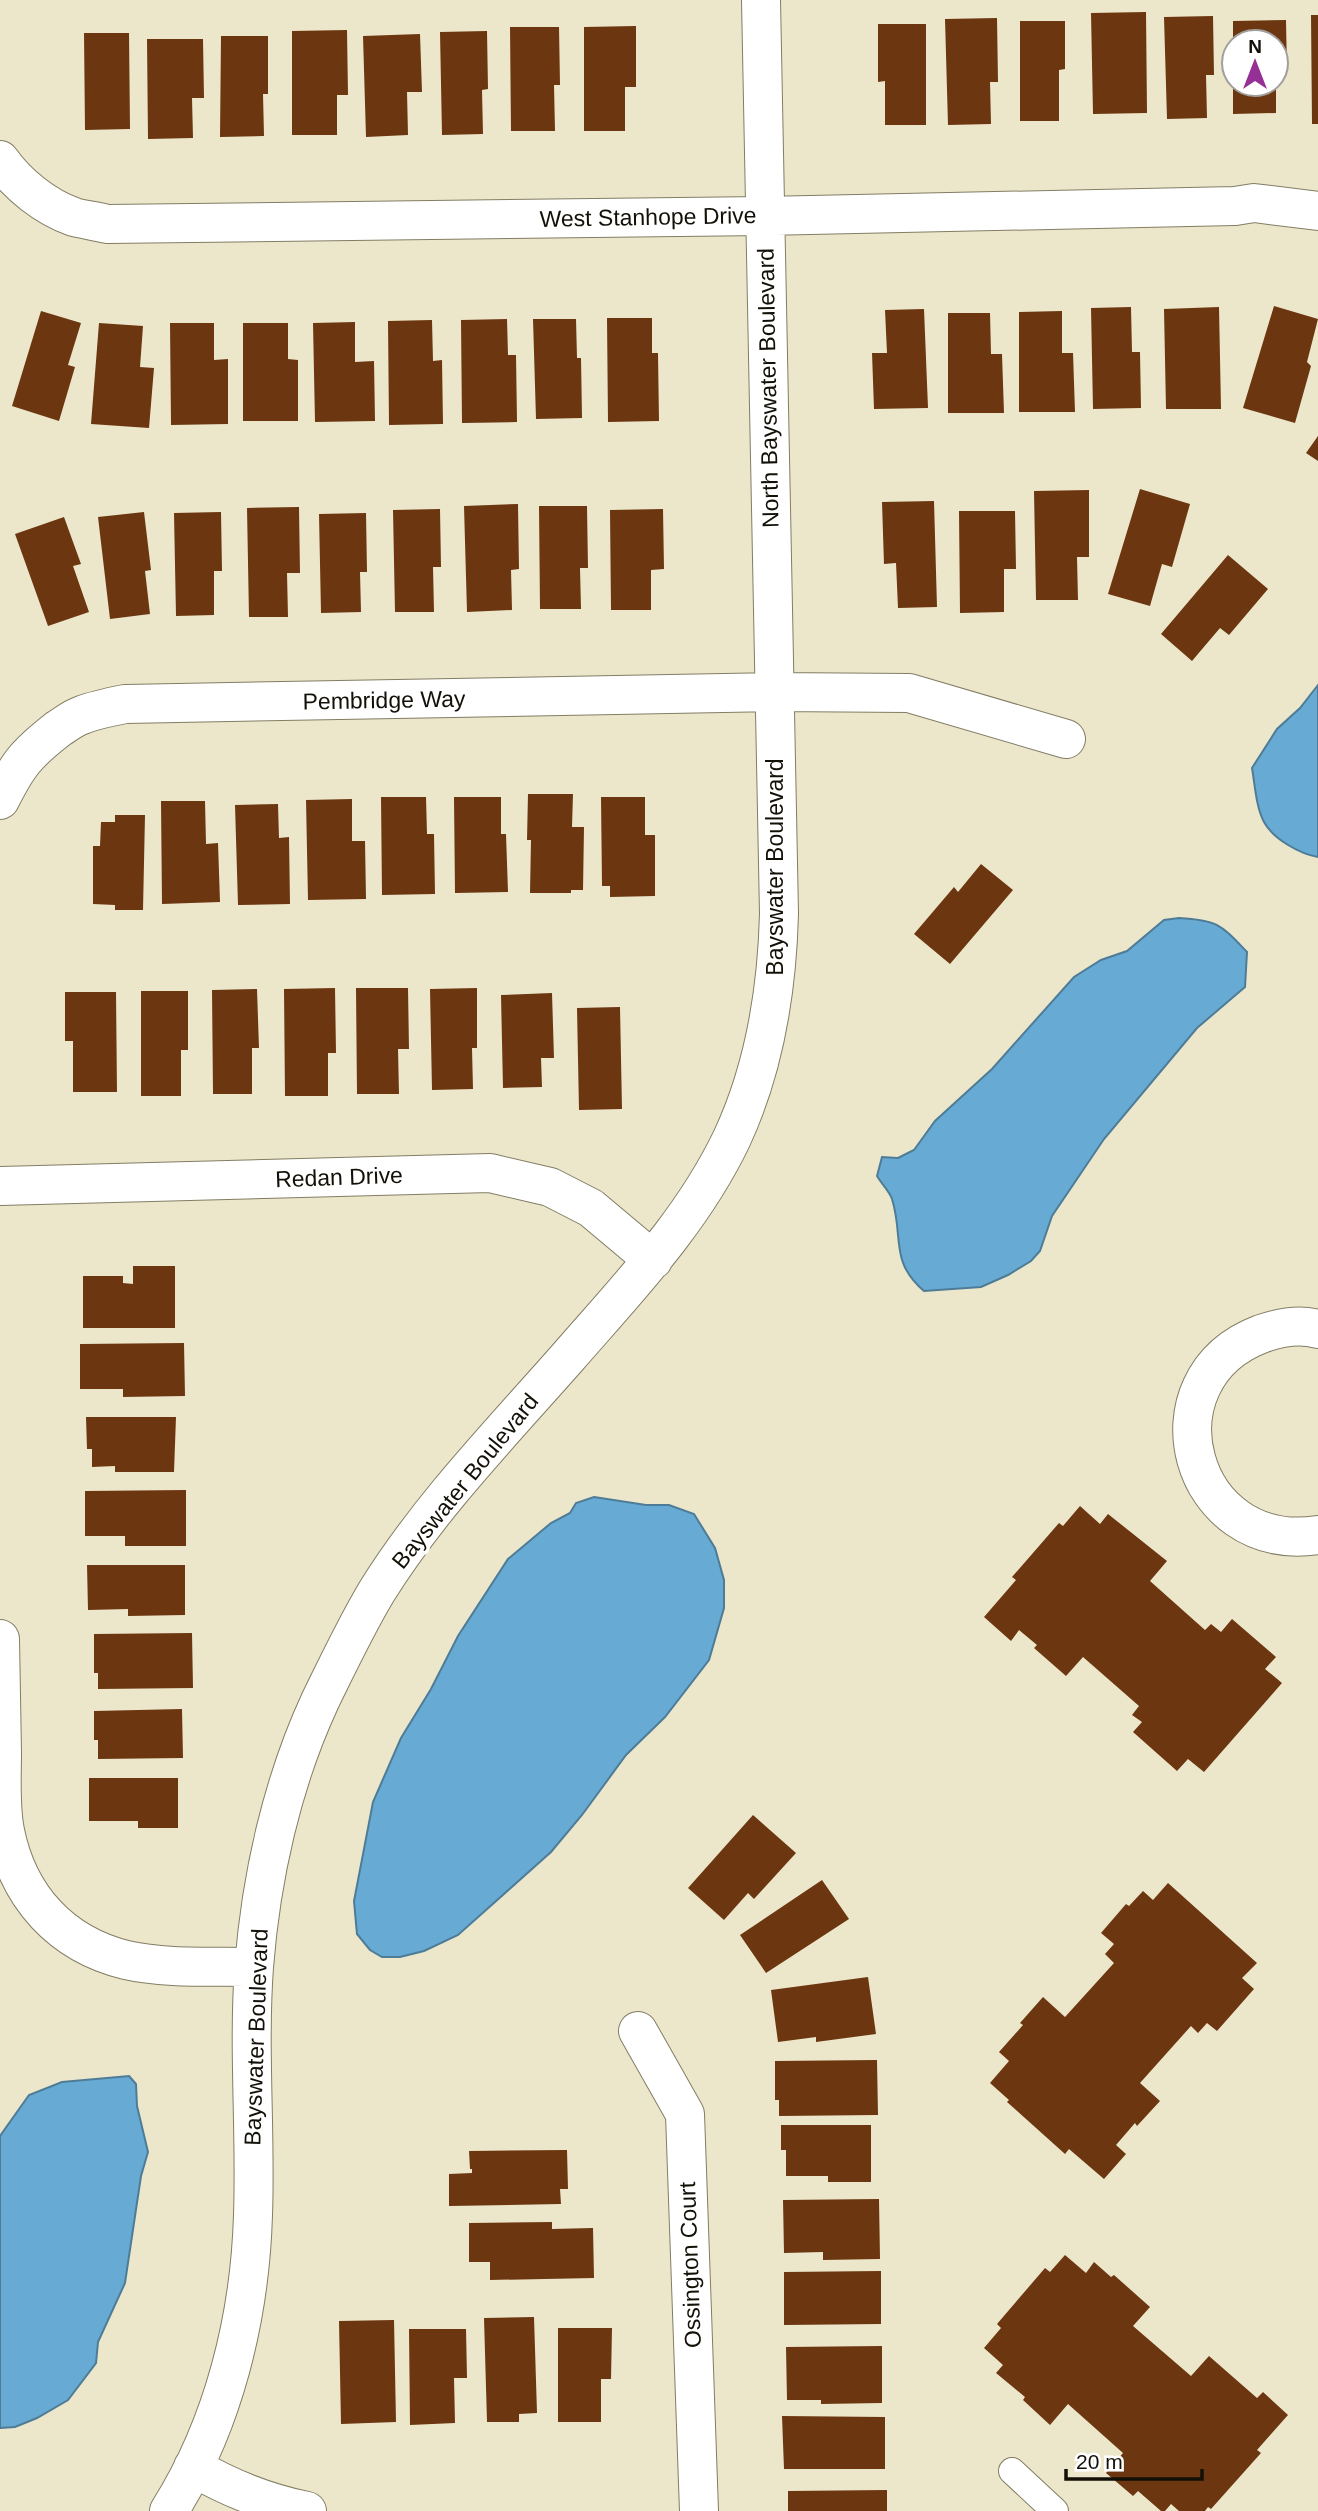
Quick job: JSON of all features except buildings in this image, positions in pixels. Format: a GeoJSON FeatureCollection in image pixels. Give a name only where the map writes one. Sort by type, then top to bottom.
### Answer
{"type":"FeatureCollection","features":[{"type":"Feature","properties":{"kind":"street","name":"North Bayswater Boulevard"},"geometry":{"type":"LineString","coordinates":[[761,0],[775,692]]}},
{"type":"Feature","properties":{"kind":"street","name":"West Stanhope Drive"},"geometry":{"type":"LineString","coordinates":[[0,160],[18,183],[60,211],[76,218],[107,224],[764,216],[1235,206],[1254,203],[1318,211]]}},
{"type":"Feature","properties":{"kind":"street","name":"Pembridge Way"},"geometry":{"type":"LineString","coordinates":[[8,786],[24,757],[69,720],[125,704],[775,692],[909,693],[1066,739]]}},
{"type":"Feature","properties":{"kind":"street","name":"Bayswater Boulevard"},"geometry":{"type":"LineString","coordinates":[[169,2511],[193,2467],[225,2385],[249,2277],[253,2213],[251,2032],[254,1967],[258,1926],[273,1845],[296,1763],[337,1665],[378,1590],[452,1489],[653,1259],[703,1192],[732,1138],[754,1080],[765,1039],[776,978],[779,927],[775,692]]}},
{"type":"Feature","properties":{"kind":"street","name":"Redan Drive"},"geometry":{"type":"LineString","coordinates":[[0,1186],[490,1174],[550,1187],[592,1208],[653,1259]]}},
{"type":"Feature","properties":{"kind":"street"},"geometry":{"type":"LineString","coordinates":[[1318,1329],[1277,1328],[1245,1340],[1218,1362],[1200,1391],[1192,1424],[1195,1459],[1208,1490],[1232,1516],[1262,1532],[1296,1538],[1318,1535]]}},
{"type":"Feature","properties":{"kind":"street"},"geometry":{"type":"LineString","coordinates":[[0,1639],[5,1829],[16,1870],[38,1904],[68,1935],[86,1945],[125,1959],[146,1963],[254,1967]]}},
{"type":"Feature","properties":{"kind":"street","name":"Ossington Court"},"geometry":{"type":"LineString","coordinates":[[638,2031],[685,2114],[699,2511]]}},
{"type":"Feature","properties":{"kind":"street"},"geometry":{"type":"LineString","coordinates":[[193,2467],[225,2484],[277,2505],[307,2511]]}},
{"type":"Feature","properties":{"kind":"lane"},"geometry":{"type":"LineString","coordinates":[[1012,2472],[1055,2511]]}},
{"type":"Feature","properties":{"kind":"water"},"geometry":{"type":"Polygon","coordinates":[[[1318,685],[1318,857],[1288,845],[1268,828],[1259,810],[1252,768],[1277,729],[1300,708],[1318,685]]]}},
{"type":"Feature","properties":{"kind":"water"},"geometry":{"type":"Polygon","coordinates":[[[1164,920],[1202,920],[1218,926],[1247,952],[1245,987],[1197,1028],[1104,1139],[1052,1216],[1040,1251],[1031,1261],[981,1287],[924,1291],[913,1280],[902,1259],[892,1199],[877,1176],[882,1157],[898,1158],[914,1150],[935,1121],[992,1069],[1074,977],[1101,960],[1127,951],[1164,920]]]}},
{"type":"Feature","properties":{"kind":"water"},"geometry":{"type":"Polygon","coordinates":[[[594,1497],[646,1505],[669,1505],[694,1514],[715,1548],[724,1580],[724,1608],[709,1660],[665,1717],[626,1755],[551,1852],[458,1935],[424,1951],[400,1957],[382,1957],[370,1950],[357,1934],[354,1901],[373,1802],[401,1738],[431,1689],[458,1636],[508,1559],[551,1523],[570,1513],[576,1503],[594,1497]]]}},
{"type":"Feature","properties":{"kind":"water"},"geometry":{"type":"Polygon","coordinates":[[[129,2076],[136,2084],[137,2106],[148,2152],[141,2176],[125,2283],[98,2342],[96,2363],[68,2400],[37,2418],[15,2427],[0,2428],[0,2136],[29,2095],[62,2082],[129,2076]]]}}]}
